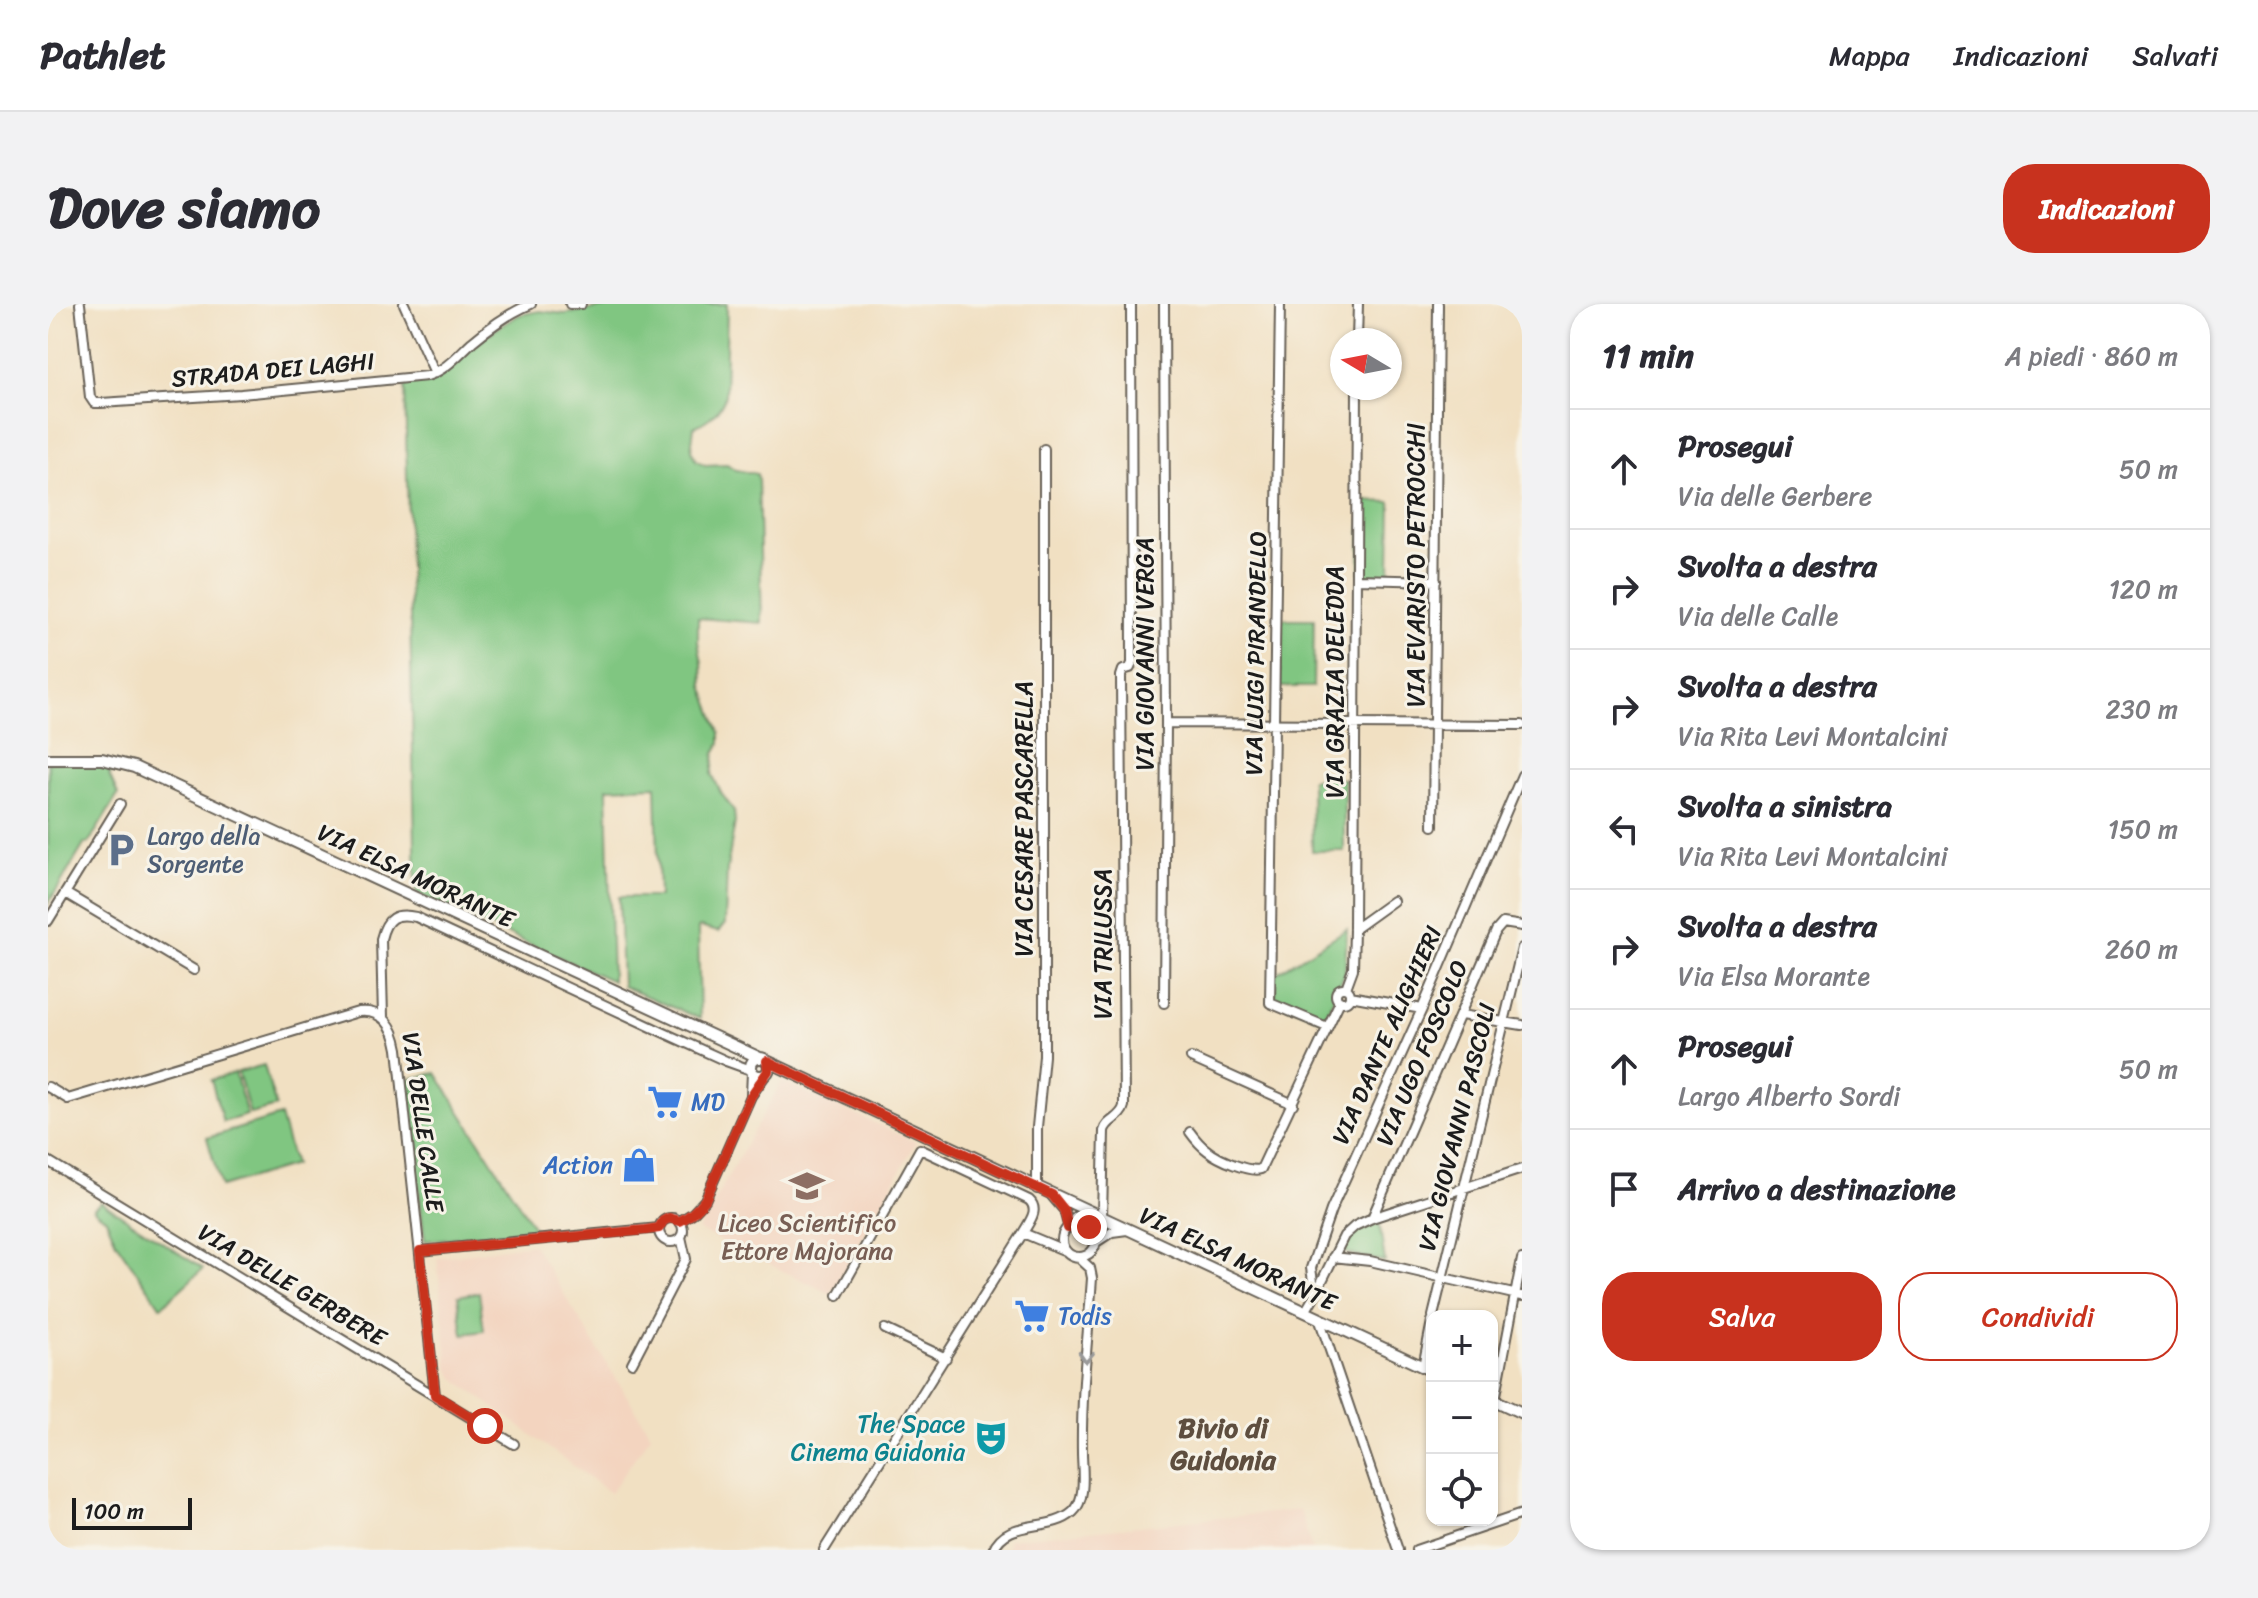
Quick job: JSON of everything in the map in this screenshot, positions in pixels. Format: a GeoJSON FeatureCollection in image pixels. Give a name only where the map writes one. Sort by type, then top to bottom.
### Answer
{"type":"FeatureCollection","features":[{"type":"Feature","properties":{"kind":"street","name":"STRADA DEI LAGHI"},"geometry":{"type":"LineString","coordinates":[[80,304],[90,397],[96,403],[423,377],[435,373],[497,323],[531,304]]}},
{"type":"Feature","properties":{"kind":"street"},"geometry":{"type":"LineString","coordinates":[[404,304],[435,373]]}},
{"type":"Feature","properties":{"kind":"street"},"geometry":{"type":"LineString","coordinates":[[570,304],[581,304]]}},
{"type":"Feature","properties":{"kind":"street","name":"VIA TRILUSSA"},"geometry":{"type":"LineString","coordinates":[[1102,1217],[1104,1131],[1107,1123],[1122,1112],[1124,1106],[1121,676],[1132,663],[1131,304]]}},
{"type":"Feature","properties":{"kind":"street","name":"VIA GIOVANNI VERGA"},"geometry":{"type":"LineString","coordinates":[[1164,304],[1164,1003]]}},
{"type":"Feature","properties":{"kind":"street","name":"VIA LUIGI PIRANDELLO"},"geometry":{"type":"LineString","coordinates":[[1280,304],[1270,1003],[1327,1027]]}},
{"type":"Feature","properties":{"kind":"street"},"geometry":{"type":"LineString","coordinates":[[1357,328],[1358,304]]}},
{"type":"Feature","properties":{"kind":"street","name":"VIA EVARISTO PETROCCHI"},"geometry":{"type":"LineString","coordinates":[[1433,826],[1438,304]]}},
{"type":"Feature","properties":{"kind":"street","name":"VIA GRAZIA DELEDDA"},"geometry":{"type":"LineString","coordinates":[[1348,992],[1354,929],[1357,400]]}},
{"type":"Feature","properties":{"kind":"street","name":"VIA CESARE PASCARELLA"},"geometry":{"type":"LineString","coordinates":[[1037,1189],[1038,1118],[1044,1056],[1044,449]]}},
{"type":"Feature","properties":{"kind":"street"},"geometry":{"type":"LineString","coordinates":[[1356,579],[1436,581]]}},
{"type":"Feature","properties":{"kind":"street"},"geometry":{"type":"LineString","coordinates":[[1166,723],[1522,725]]}},
{"type":"Feature","properties":{"kind":"street","name":"VIA ELSA MORANTE"},"geometry":{"type":"LineString","coordinates":[[48,759],[102,759],[134,767],[1426,1369]]}},
{"type":"Feature","properties":{"kind":"street","name":"VIA DANTE ALIGHIERI"},"geometry":{"type":"LineString","coordinates":[[1315,1295],[1311,1268],[1340,1188],[1422,1009],[1522,775]]}},
{"type":"Feature","properties":{"kind":"street"},"geometry":{"type":"LineString","coordinates":[[48,921],[120,804]]}},
{"type":"Feature","properties":{"kind":"street"},"geometry":{"type":"LineString","coordinates":[[65,893],[194,970]]}},
{"type":"Feature","properties":{"kind":"street"},"geometry":{"type":"LineString","coordinates":[[1354,929],[1393,901]]}},
{"type":"Feature","properties":{"kind":"street"},"geometry":{"type":"LineString","coordinates":[[383,1017],[383,929],[397,915],[404,914],[726,1061],[760,1076],[766,1074]]}},
{"type":"Feature","properties":{"kind":"street","name":"VIA UGO FOSCOLO"},"geometry":{"type":"LineString","coordinates":[[1372,1218],[1499,926],[1506,923],[1522,926]]}},
{"type":"Feature","properties":{"kind":"street","name":"VIA GIOVANNI PASCOLI"},"geometry":{"type":"LineString","coordinates":[[1434,1310],[1522,948]]}},
{"type":"Feature","properties":{"kind":"street"},"geometry":{"type":"LineString","coordinates":[[1190,1132],[1212,1154],[1259,1171],[1265,1164],[1340,1001],[1348,1000],[1348,992],[1422,1009]]}},
{"type":"Feature","properties":{"kind":"street","name":"VIA DELLE CALLE"},"geometry":{"type":"LineString","coordinates":[[48,1087],[68,1099],[358,1012],[373,1012],[383,1017],[394,1032],[398,1049],[435,1395]]}},
{"type":"Feature","properties":{"kind":"street"},"geometry":{"type":"LineString","coordinates":[[1461,1015],[1522,1025]]}},
{"type":"Feature","properties":{"kind":"street"},"geometry":{"type":"LineString","coordinates":[[1191,1058],[1293,1104]]}},
{"type":"Feature","properties":{"kind":"street"},"geometry":{"type":"LineString","coordinates":[[681,1237],[675,1242],[667,1241],[661,1236],[659,1228],[669,1218],[680,1221],[705,1200],[751,1096],[769,1068],[764,1059],[753,1061],[751,1096]]}},
{"type":"Feature","properties":{"kind":"street"},"geometry":{"type":"LineString","coordinates":[[824,1550],[1023,1233],[1034,1212],[1034,1205],[920,1149],[838,1295]]}},
{"type":"Feature","properties":{"kind":"street","name":"VIA DELLE GERBERE"},"geometry":{"type":"LineString","coordinates":[[48,1161],[514,1444]]}},
{"type":"Feature","properties":{"kind":"street"},"geometry":{"type":"LineString","coordinates":[[1305,1312],[1349,1231],[1372,1218],[1522,1169]]}},
{"type":"Feature","properties":{"kind":"street"},"geometry":{"type":"LineString","coordinates":[[1052,1195],[1064,1210],[1066,1230],[1062,1243],[1066,1251]]}},
{"type":"Feature","properties":{"kind":"street"},"geometry":{"type":"LineString","coordinates":[[1047,1243],[1057,1240],[1076,1216],[1091,1212],[1096,1220],[1095,1239],[1091,1252],[1078,1257]]}},
{"type":"Feature","properties":{"kind":"street"},"geometry":{"type":"LineString","coordinates":[[632,1363],[686,1259],[680,1221]]}},
{"type":"Feature","properties":{"kind":"street"},"geometry":{"type":"LineString","coordinates":[[1066,1230],[1084,1224],[1095,1239]]}},
{"type":"Feature","properties":{"kind":"street"},"geometry":{"type":"LineString","coordinates":[[420,1251],[659,1228]]}},
{"type":"Feature","properties":{"kind":"street"},"geometry":{"type":"LineString","coordinates":[[1095,1239],[1128,1230]]}},
{"type":"Feature","properties":{"kind":"street"},"geometry":{"type":"LineString","coordinates":[[993,1550],[1001,1537],[1013,1530],[1069,1515],[1076,1509],[1082,1486],[1081,1423],[1092,1276],[1089,1266],[1078,1257],[1023,1233]]}},
{"type":"Feature","properties":{"kind":"street"},"geometry":{"type":"LineString","coordinates":[[1333,1257],[1361,1260],[1518,1295]]}},
{"type":"Feature","properties":{"kind":"street"},"geometry":{"type":"LineString","coordinates":[[1497,1382],[1518,1295],[1522,1259]]}},
{"type":"Feature","properties":{"kind":"street"},"geometry":{"type":"LineString","coordinates":[[1319,1318],[1398,1550]]}},
{"type":"Feature","properties":{"kind":"street"},"geometry":{"type":"LineString","coordinates":[[885,1329],[946,1358]]}},
{"type":"Feature","properties":{"kind":"street"},"geometry":{"type":"LineString","coordinates":[[1498,1402],[1522,1413]]}},
{"type":"Feature","properties":{"kind":"street"},"geometry":{"type":"LineString","coordinates":[[1416,1550],[1522,1514]]}},
{"type":"Feature","properties":{"kind":"shaded area","name":"Liceo Scientifico Ettore Majorana"},"geometry":{"type":"Polygon","coordinates":[[[782,1081],[916,1142],[831,1294],[698,1230],[782,1081]]]}},
{"type":"Feature","properties":{"kind":"shaded area"},"geometry":{"type":"Polygon","coordinates":[[[533,1244],[651,1435],[610,1493],[454,1378],[448,1367],[437,1258],[533,1244]]]}},
{"type":"Feature","properties":{"kind":"shaded area"},"geometry":{"type":"Polygon","coordinates":[[[1300,1510],[1312,1550],[1007,1550],[1009,1539],[1300,1510]]]}},
{"type":"Feature","properties":{"kind":"green space"},"geometry":{"type":"Polygon","coordinates":[[[626,304],[727,304],[725,397],[712,415],[694,427],[691,450],[696,460],[705,465],[727,464],[736,470],[757,474],[758,480],[762,623],[698,618],[703,686],[720,733],[712,774],[734,811],[735,822],[727,869],[725,924],[718,932],[698,928],[700,1019],[622,986],[619,897],[659,897],[656,786],[607,788],[612,981],[416,893],[405,384],[434,378],[445,372],[463,354],[519,315],[540,311],[565,314],[626,304]]]}},
{"type":"Feature","properties":{"kind":"green space"},"geometry":{"type":"Polygon","coordinates":[[[1361,501],[1391,502],[1390,575],[1360,575],[1361,501]]]}},
{"type":"Feature","properties":{"kind":"green space"},"geometry":{"type":"Polygon","coordinates":[[[1280,619],[1314,619],[1313,687],[1280,687],[1280,619]]]}},
{"type":"Feature","properties":{"kind":"green space"},"geometry":{"type":"Polygon","coordinates":[[[87,760],[118,768],[109,775],[118,795],[48,904],[48,762],[87,760]]]}},
{"type":"Feature","properties":{"kind":"green space"},"geometry":{"type":"Polygon","coordinates":[[[1311,779],[1344,779],[1344,851],[1312,851],[1311,779]]]}},
{"type":"Feature","properties":{"kind":"green space"},"geometry":{"type":"Polygon","coordinates":[[[1347,929],[1345,973],[1323,1020],[1275,1000],[1275,974],[1347,929]]]}},
{"type":"Feature","properties":{"kind":"green space"},"geometry":{"type":"Polygon","coordinates":[[[264,1065],[276,1107],[250,1114],[238,1072],[264,1065]]]}},
{"type":"Feature","properties":{"kind":"green space"},"geometry":{"type":"Polygon","coordinates":[[[235,1073],[247,1115],[223,1122],[211,1080],[235,1073]]]}},
{"type":"Feature","properties":{"kind":"green space"},"geometry":{"type":"Polygon","coordinates":[[[436,1073],[536,1231],[425,1241],[405,1080],[436,1073]]]}},
{"type":"Feature","properties":{"kind":"green space"},"geometry":{"type":"Polygon","coordinates":[[[280,1116],[294,1165],[221,1187],[207,1138],[280,1116]]]}},
{"type":"Feature","properties":{"kind":"green space"},"geometry":{"type":"Polygon","coordinates":[[[101,1202],[203,1269],[161,1307],[116,1242],[106,1219],[93,1209],[101,1202]]]}},
{"type":"Feature","properties":{"kind":"green space"},"geometry":{"type":"Polygon","coordinates":[[[1379,1221],[1385,1262],[1339,1251],[1355,1232],[1379,1221]]]}},
{"type":"Feature","properties":{"kind":"green space"},"geometry":{"type":"Polygon","coordinates":[[[479,1292],[484,1331],[463,1334],[458,1296],[479,1292]]]}},
{"type":"Feature","properties":{"kind":"place","name":"Largo della Sorgente"},"geometry":{"type":"Point","coordinates":[121,850]}},
{"type":"Feature","properties":{"kind":"place","name":"MD"},"geometry":{"type":"Point","coordinates":[665,1102]}},
{"type":"Feature","properties":{"kind":"place","name":"Action"},"geometry":{"type":"Point","coordinates":[639,1165]}},
{"type":"Feature","properties":{"kind":"place","name":"Liceo Scientifico Ettore Majorana"},"geometry":{"type":"Point","coordinates":[807,1186]}},
{"type":"Feature","properties":{"kind":"place","name":"Todis"},"geometry":{"type":"Point","coordinates":[1032,1316]}},
{"type":"Feature","properties":{"kind":"place","name":"The Space Cinema Guidonia"},"geometry":{"type":"Point","coordinates":[991,1438]}},
{"type":"Feature","properties":{"kind":"district","name":"Bivio di Guidonia"},"geometry":{"type":"Point","coordinates":[1223,1443]}},
{"type":"Feature","properties":{"kind":"route"},"geometry":{"type":"LineString","coordinates":[[485,1426],[435,1395],[420,1251],[646,1230],[659,1228],[669,1218],[684,1219],[705,1200],[751,1096],[768,1071],[767,1061],[1052,1195],[1064,1210],[1068,1228],[1078,1224],[1089,1227]]}}]}
